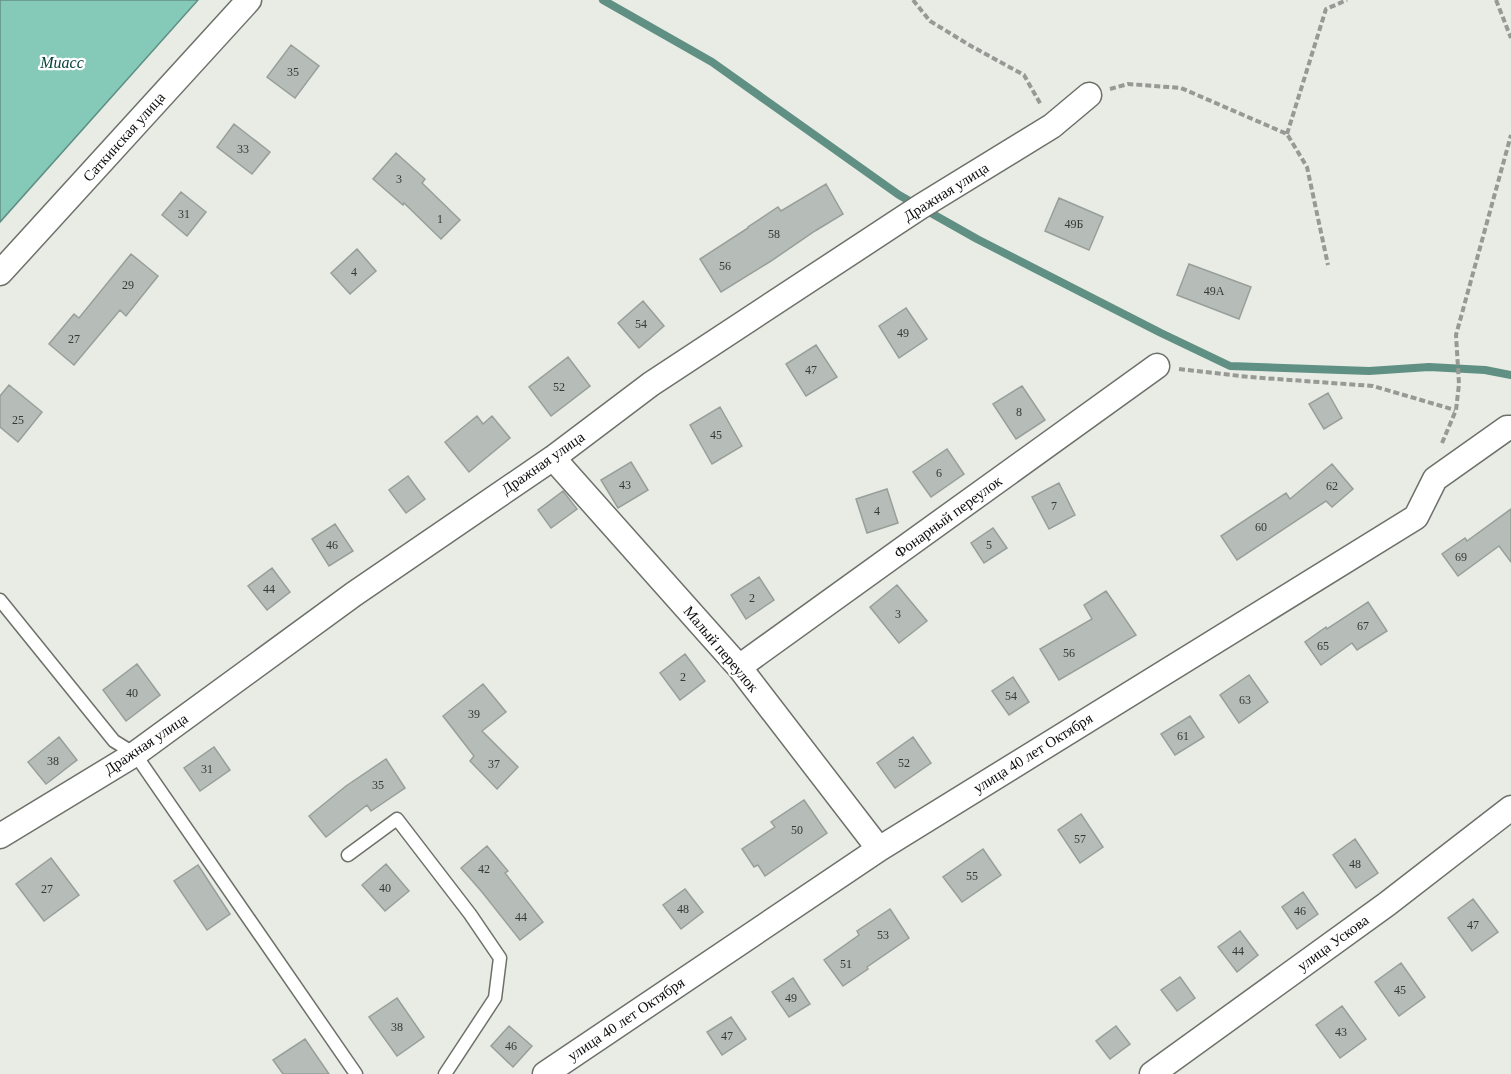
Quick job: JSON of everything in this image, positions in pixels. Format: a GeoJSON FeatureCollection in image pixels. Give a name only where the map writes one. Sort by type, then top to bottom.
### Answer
{"type":"FeatureCollection","features":[{"type":"Feature","properties":{"kind":"street","name":"Саткинская улица"},"geometry":{"type":"LineString","coordinates":[[0,273],[249,0]]}},
{"type":"Feature","properties":{"kind":"street","name":"Дражная улица"},"geometry":{"type":"LineString","coordinates":[[0,836],[135,754],[354,594],[553,458],[661,378],[920,207],[1052,126],[1089,95]]}},
{"type":"Feature","properties":{"kind":"street","name":"Фонарный переулок"},"geometry":{"type":"LineString","coordinates":[[740,667],[1157,366]]}},
{"type":"Feature","properties":{"kind":"street","name":"улица 40 лет Октября"},"geometry":{"type":"LineString","coordinates":[[545,1074],[879,849],[1416,518],[1435,479],[1507,428],[1511,428]]}},
{"type":"Feature","properties":{"kind":"street","name":"Малый переулок"},"geometry":{"type":"LineString","coordinates":[[553,458],[740,667],[879,849]]}},
{"type":"Feature","properties":{"kind":"street","name":"улица Ускова"},"geometry":{"type":"LineString","coordinates":[[1152,1074],[1387,904],[1511,808]]}},
{"type":"Feature","properties":{"kind":"lane"},"geometry":{"type":"LineString","coordinates":[[0,600],[114,741],[135,754],[356,1074]]}},
{"type":"Feature","properties":{"kind":"lane"},"geometry":{"type":"LineString","coordinates":[[348,855],[397,819],[470,914],[500,958],[495,998],[445,1074]]}},
{"type":"Feature","properties":{"kind":"path"},"geometry":{"type":"LineString","coordinates":[[913,0],[930,21],[1024,75],[1052,126]]}},
{"type":"Feature","properties":{"kind":"path"},"geometry":{"type":"LineString","coordinates":[[1287,134],[1326,9],[1347,0]]}},
{"type":"Feature","properties":{"kind":"path"},"geometry":{"type":"LineString","coordinates":[[1496,0],[1511,38]]}},
{"type":"Feature","properties":{"kind":"path"},"geometry":{"type":"LineString","coordinates":[[1089,95],[1128,84],[1181,88],[1287,134],[1307,167],[1328,265]]}},
{"type":"Feature","properties":{"kind":"path"},"geometry":{"type":"LineString","coordinates":[[1435,479],[1442,444],[1456,410],[1459,384],[1456,335],[1511,135]]}},
{"type":"Feature","properties":{"kind":"path"},"geometry":{"type":"LineString","coordinates":[[1157,366],[1249,377],[1373,386],[1456,410]]}},
{"type":"Feature","properties":{"kind":"water","name":"Миасс"},"geometry":{"type":"Polygon","coordinates":[[[0,0],[198,0],[0,222],[0,0]]]}},
{"type":"Feature","properties":{"kind":"building"},"geometry":{"type":"Polygon","coordinates":[[[291,45],[319,66],[295,98],[267,77],[291,45]]]}},
{"type":"Feature","properties":{"kind":"building"},"geometry":{"type":"Polygon","coordinates":[[[234,124],[270,152],[252,174],[217,147],[234,124]]]}},
{"type":"Feature","properties":{"kind":"building"},"geometry":{"type":"Polygon","coordinates":[[[396,153],[425,179],[422,183],[460,220],[441,239],[404,203],[403,205],[373,179],[396,153]]]}},
{"type":"Feature","properties":{"kind":"building"},"geometry":{"type":"Polygon","coordinates":[[[826,184],[843,214],[721,292],[700,259],[778,207],[781,211],[826,184]]]}},
{"type":"Feature","properties":{"kind":"building"},"geometry":{"type":"Polygon","coordinates":[[[181,192],[206,212],[187,236],[162,215],[181,192]]]}},
{"type":"Feature","properties":{"kind":"building"},"geometry":{"type":"Polygon","coordinates":[[[1059,198],[1103,217],[1089,250],[1045,231],[1059,198]]]}},
{"type":"Feature","properties":{"kind":"building"},"geometry":{"type":"Polygon","coordinates":[[[357,249],[376,271],[350,294],[331,273],[357,249]]]}},
{"type":"Feature","properties":{"kind":"building"},"geometry":{"type":"Polygon","coordinates":[[[131,254],[158,276],[126,316],[120,310],[74,365],[49,344],[74,314],[79,318],[131,254]]]}},
{"type":"Feature","properties":{"kind":"building"},"geometry":{"type":"Polygon","coordinates":[[[1189,264],[1251,287],[1239,319],[1177,295],[1189,264]]]}},
{"type":"Feature","properties":{"kind":"building"},"geometry":{"type":"Polygon","coordinates":[[[643,301],[664,326],[639,348],[618,323],[643,301]]]}},
{"type":"Feature","properties":{"kind":"building"},"geometry":{"type":"Polygon","coordinates":[[[906,308],[927,339],[899,358],[879,326],[906,308]]]}},
{"type":"Feature","properties":{"kind":"building"},"geometry":{"type":"Polygon","coordinates":[[[816,345],[837,377],[806,396],[786,364],[816,345]]]}},
{"type":"Feature","properties":{"kind":"building"},"geometry":{"type":"Polygon","coordinates":[[[568,357],[590,386],[551,416],[529,387],[568,357]]]}},
{"type":"Feature","properties":{"kind":"building"},"geometry":{"type":"Polygon","coordinates":[[[9,385],[42,412],[18,442],[0,427],[0,396],[9,385]]]}},
{"type":"Feature","properties":{"kind":"building"},"geometry":{"type":"Polygon","coordinates":[[[1022,386],[1045,420],[1016,439],[993,404],[1022,386]]]}},
{"type":"Feature","properties":{"kind":"building"},"geometry":{"type":"Polygon","coordinates":[[[1328,393],[1342,418],[1324,429],[1309,404],[1328,393]]]}},
{"type":"Feature","properties":{"kind":"building"},"geometry":{"type":"Polygon","coordinates":[[[720,407],[742,446],[712,464],[690,425],[720,407]]]}},
{"type":"Feature","properties":{"kind":"building"},"geometry":{"type":"Polygon","coordinates":[[[477,416],[483,424],[492,416],[510,438],[469,472],[445,442],[477,416]]]}},
{"type":"Feature","properties":{"kind":"building"},"geometry":{"type":"Polygon","coordinates":[[[947,449],[964,474],[931,497],[913,472],[947,449]]]}},
{"type":"Feature","properties":{"kind":"building"},"geometry":{"type":"Polygon","coordinates":[[[631,462],[648,490],[618,508],[601,480],[631,462]]]}},
{"type":"Feature","properties":{"kind":"building"},"geometry":{"type":"Polygon","coordinates":[[[1332,464],[1353,489],[1332,507],[1326,501],[1237,560],[1221,536],[1286,493],[1290,499],[1332,464]]]}},
{"type":"Feature","properties":{"kind":"building"},"geometry":{"type":"Polygon","coordinates":[[[408,476],[425,499],[406,513],[389,490],[408,476]]]}},
{"type":"Feature","properties":{"kind":"building"},"geometry":{"type":"Polygon","coordinates":[[[1059,483],[1075,515],[1049,529],[1032,497],[1059,483]]]}},
{"type":"Feature","properties":{"kind":"building"},"geometry":{"type":"Polygon","coordinates":[[[887,489],[898,523],[867,533],[856,499],[887,489]]]}},
{"type":"Feature","properties":{"kind":"building"},"geometry":{"type":"Polygon","coordinates":[[[563,491],[577,509],[551,528],[538,510],[563,491]]]}},
{"type":"Feature","properties":{"kind":"building"},"geometry":{"type":"Polygon","coordinates":[[[1511,509],[1511,562],[1499,546],[1458,576],[1442,554],[1465,538],[1467,541],[1511,509]]]}},
{"type":"Feature","properties":{"kind":"building"},"geometry":{"type":"Polygon","coordinates":[[[335,524],[353,551],[329,566],[312,539],[335,524]]]}},
{"type":"Feature","properties":{"kind":"building"},"geometry":{"type":"Polygon","coordinates":[[[993,528],[1007,548],[984,563],[971,543],[993,528]]]}},
{"type":"Feature","properties":{"kind":"building"},"geometry":{"type":"Polygon","coordinates":[[[272,568],[290,592],[267,610],[248,586],[272,568]]]}},
{"type":"Feature","properties":{"kind":"building"},"geometry":{"type":"Polygon","coordinates":[[[759,577],[774,600],[746,619],[731,595],[759,577]]]}},
{"type":"Feature","properties":{"kind":"building"},"geometry":{"type":"Polygon","coordinates":[[[897,585],[927,621],[899,643],[870,607],[897,585]]]}},
{"type":"Feature","properties":{"kind":"building"},"geometry":{"type":"Polygon","coordinates":[[[1106,591],[1136,635],[1059,680],[1040,649],[1092,619],[1084,605],[1106,591]]]}},
{"type":"Feature","properties":{"kind":"building"},"geometry":{"type":"Polygon","coordinates":[[[1368,602],[1387,631],[1357,650],[1352,643],[1321,665],[1305,642],[1368,602]]]}},
{"type":"Feature","properties":{"kind":"building"},"geometry":{"type":"Polygon","coordinates":[[[685,654],[705,681],[680,700],[660,673],[685,654]]]}},
{"type":"Feature","properties":{"kind":"building"},"geometry":{"type":"Polygon","coordinates":[[[137,664],[160,695],[126,721],[103,690],[137,664]]]}},
{"type":"Feature","properties":{"kind":"building"},"geometry":{"type":"Polygon","coordinates":[[[1249,675],[1268,702],[1239,723],[1220,695],[1249,675]]]}},
{"type":"Feature","properties":{"kind":"building"},"geometry":{"type":"Polygon","coordinates":[[[1013,677],[1029,702],[1009,715],[992,691],[1013,677]]]}},
{"type":"Feature","properties":{"kind":"building"},"geometry":{"type":"Polygon","coordinates":[[[483,684],[506,712],[482,731],[518,767],[497,789],[470,761],[474,756],[443,716],[483,684]]]}},
{"type":"Feature","properties":{"kind":"building"},"geometry":{"type":"Polygon","coordinates":[[[1190,716],[1204,737],[1175,755],[1161,734],[1190,716]]]}},
{"type":"Feature","properties":{"kind":"building"},"geometry":{"type":"Polygon","coordinates":[[[59,737],[77,760],[46,784],[28,762],[59,737]]]}},
{"type":"Feature","properties":{"kind":"building"},"geometry":{"type":"Polygon","coordinates":[[[913,737],[931,763],[895,788],[877,763],[913,737]]]}},
{"type":"Feature","properties":{"kind":"building"},"geometry":{"type":"Polygon","coordinates":[[[214,747],[230,770],[200,791],[184,768],[214,747]]]}},
{"type":"Feature","properties":{"kind":"building"},"geometry":{"type":"Polygon","coordinates":[[[386,759],[405,788],[371,811],[367,805],[326,837],[309,816],[346,786],[386,759]]]}},
{"type":"Feature","properties":{"kind":"building"},"geometry":{"type":"Polygon","coordinates":[[[804,800],[827,833],[765,876],[758,865],[754,867],[742,849],[775,827],[771,822],[804,800]]]}},
{"type":"Feature","properties":{"kind":"building"},"geometry":{"type":"Polygon","coordinates":[[[1081,814],[1103,847],[1080,863],[1058,830],[1081,814]]]}},
{"type":"Feature","properties":{"kind":"building"},"geometry":{"type":"Polygon","coordinates":[[[1355,839],[1378,873],[1356,888],[1333,855],[1355,839]]]}},
{"type":"Feature","properties":{"kind":"building"},"geometry":{"type":"Polygon","coordinates":[[[487,846],[508,871],[505,873],[543,922],[520,940],[461,868],[487,846]]]}},
{"type":"Feature","properties":{"kind":"building"},"geometry":{"type":"Polygon","coordinates":[[[983,849],[1001,875],[962,902],[943,877],[983,849]]]}},
{"type":"Feature","properties":{"kind":"building"},"geometry":{"type":"Polygon","coordinates":[[[51,858],[79,895],[44,921],[16,884],[51,858]]]}},
{"type":"Feature","properties":{"kind":"building"},"geometry":{"type":"Polygon","coordinates":[[[386,864],[409,891],[385,911],[362,885],[386,864]]]}},
{"type":"Feature","properties":{"kind":"building"},"geometry":{"type":"Polygon","coordinates":[[[198,865],[230,914],[207,930],[174,881],[198,865]]]}},
{"type":"Feature","properties":{"kind":"building"},"geometry":{"type":"Polygon","coordinates":[[[685,889],[703,912],[681,929],[663,905],[685,889]]]}},
{"type":"Feature","properties":{"kind":"building"},"geometry":{"type":"Polygon","coordinates":[[[1303,892],[1318,914],[1297,929],[1282,907],[1303,892]]]}},
{"type":"Feature","properties":{"kind":"building"},"geometry":{"type":"Polygon","coordinates":[[[1473,899],[1498,932],[1472,951],[1448,918],[1473,899]]]}},
{"type":"Feature","properties":{"kind":"building"},"geometry":{"type":"Polygon","coordinates":[[[890,909],[909,938],[843,986],[824,960],[859,935],[857,931],[890,909]]]}},
{"type":"Feature","properties":{"kind":"building"},"geometry":{"type":"Polygon","coordinates":[[[1240,931],[1258,955],[1237,972],[1218,947],[1240,931]]]}},
{"type":"Feature","properties":{"kind":"building"},"geometry":{"type":"Polygon","coordinates":[[[1401,963],[1425,997],[1399,1016],[1375,982],[1401,963]]]}},
{"type":"Feature","properties":{"kind":"building"},"geometry":{"type":"Polygon","coordinates":[[[1180,977],[1195,998],[1177,1011],[1161,990],[1180,977]]]}},
{"type":"Feature","properties":{"kind":"building"},"geometry":{"type":"Polygon","coordinates":[[[793,978],[810,1004],[789,1017],[772,992],[793,978]]]}},
{"type":"Feature","properties":{"kind":"building"},"geometry":{"type":"Polygon","coordinates":[[[397,998],[424,1037],[397,1056],[369,1017],[397,998]]]}},
{"type":"Feature","properties":{"kind":"building"},"geometry":{"type":"Polygon","coordinates":[[[1342,1006],[1366,1039],[1340,1058],[1316,1025],[1342,1006]]]}},
{"type":"Feature","properties":{"kind":"building"},"geometry":{"type":"Polygon","coordinates":[[[731,1017],[746,1039],[722,1055],[707,1032],[731,1017]]]}},
{"type":"Feature","properties":{"kind":"building"},"geometry":{"type":"Polygon","coordinates":[[[509,1026],[532,1046],[513,1067],[491,1046],[509,1026]]]}},
{"type":"Feature","properties":{"kind":"building"},"geometry":{"type":"Polygon","coordinates":[[[1116,1026],[1130,1044],[1110,1059],[1096,1041],[1116,1026]]]}},
{"type":"Feature","properties":{"kind":"building"},"geometry":{"type":"Polygon","coordinates":[[[305,1039],[329,1074],[283,1074],[273,1060],[305,1039]]]}},
{"type":"Feature","properties":{"kind":"waterway"},"geometry":{"type":"LineString","coordinates":[[603,0],[712,62],[899,195],[977,239],[1230,366],[1369,371],[1429,367],[1485,370],[1511,375]]}}]}
